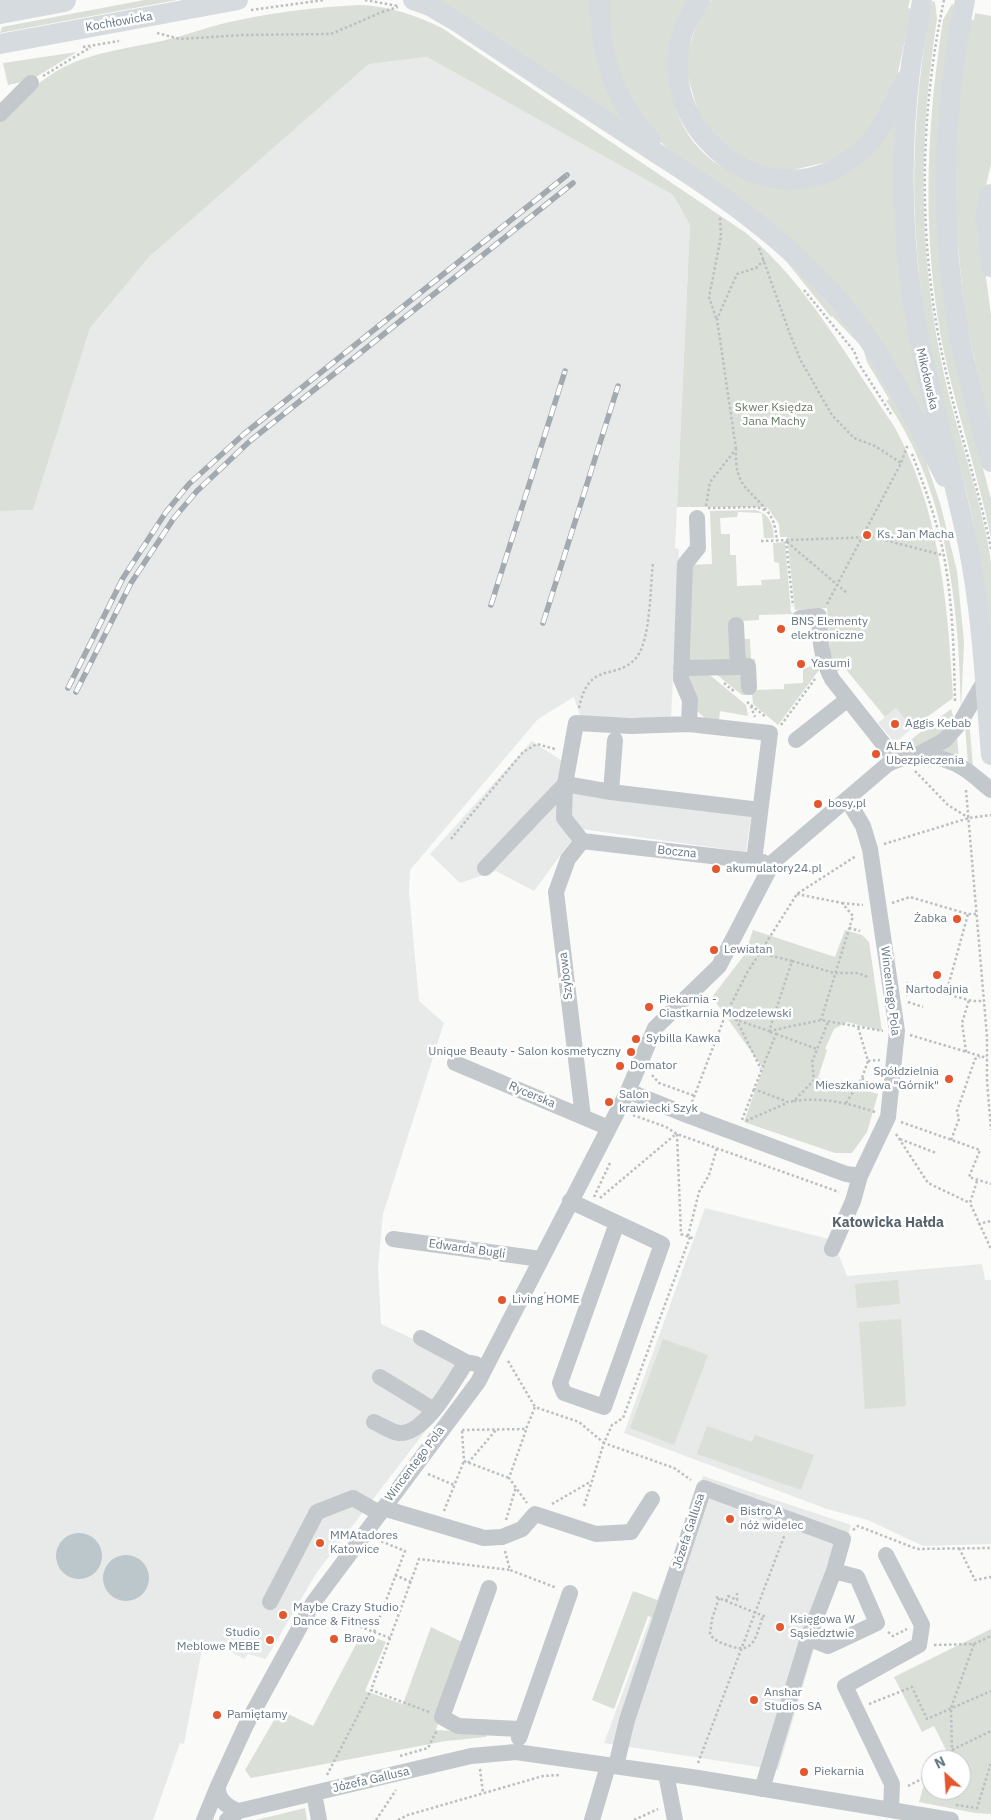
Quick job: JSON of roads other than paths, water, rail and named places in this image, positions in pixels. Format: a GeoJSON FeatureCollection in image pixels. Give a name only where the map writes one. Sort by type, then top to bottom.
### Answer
{"type":"FeatureCollection","features":[{"type":"Feature","properties":{"kind":"highway"},"geometry":{"type":"LineString","coordinates":[[0,12],[64,0]]}},
{"type":"Feature","properties":{"kind":"highway"},"geometry":{"type":"LineString","coordinates":[[989,225],[991,196]]}},
{"type":"Feature","properties":{"kind":"main road","name":"Kochłowicka"},"geometry":{"type":"LineString","coordinates":[[8,43],[238,0]]}},
{"type":"Feature","properties":{"kind":"main road"},"geometry":{"type":"LineString","coordinates":[[600,0],[602,45],[617,92],[629,115],[666,158]]}},
{"type":"Feature","properties":{"kind":"main road"},"geometry":{"type":"LineString","coordinates":[[700,0],[683,32],[678,55],[678,76],[684,107],[699,133],[717,152],[732,164],[753,172],[787,178],[810,176],[831,170],[853,157],[876,135],[911,71]]}},
{"type":"Feature","properties":{"kind":"main road","name":"Mikołowska"},"geometry":{"type":"LineString","coordinates":[[922,0],[911,71],[904,185],[908,271],[921,354],[972,565],[991,755]]}},
{"type":"Feature","properties":{"kind":"main road"},"geometry":{"type":"LineString","coordinates":[[965,2],[949,106],[945,185],[947,236],[958,331],[991,462]]}},
{"type":"Feature","properties":{"kind":"main road"},"geometry":{"type":"LineString","coordinates":[[406,3],[430,6],[454,20],[666,158],[779,241],[804,263],[837,298],[891,374],[958,503]]}},
{"type":"Feature","properties":{"kind":"main road"},"geometry":{"type":"LineString","coordinates":[[989,225],[991,268]]}},
{"type":"Feature","properties":{"kind":"street"},"geometry":{"type":"LineString","coordinates":[[0,114],[30,83]]}},
{"type":"Feature","properties":{"kind":"street"},"geometry":{"type":"LineString","coordinates":[[689,724],[690,700],[681,679],[685,564],[698,548],[697,518]]}},
{"type":"Feature","properties":{"kind":"street"},"geometry":{"type":"LineString","coordinates":[[800,618],[819,616],[821,654],[825,666],[848,700],[908,760],[949,760],[965,768],[991,790]]}},
{"type":"Feature","properties":{"kind":"street"},"geometry":{"type":"LineString","coordinates":[[736,625],[738,666]]}},
{"type":"Feature","properties":{"kind":"street"},"geometry":{"type":"LineString","coordinates":[[681,668],[748,666],[749,687]]}},
{"type":"Feature","properties":{"kind":"street","name":"Wincentego Pola"},"geometry":{"type":"LineString","coordinates":[[204,1820],[246,1725],[313,1603],[478,1382],[609,1128],[634,1094],[654,1028],[719,966],[773,862],[847,799],[908,760],[945,740],[960,723],[985,680]]}},
{"type":"Feature","properties":{"kind":"street"},"geometry":{"type":"LineString","coordinates":[[796,740],[848,700]]}},
{"type":"Feature","properties":{"kind":"street"},"geometry":{"type":"LineString","coordinates":[[582,841],[564,818],[565,784],[576,723],[631,726],[689,724],[770,733],[754,861]]}},
{"type":"Feature","properties":{"kind":"street"},"geometry":{"type":"LineString","coordinates":[[611,792],[615,740]]}},
{"type":"Feature","properties":{"kind":"street"},"geometry":{"type":"LineString","coordinates":[[565,784],[611,792],[760,810]]}},
{"type":"Feature","properties":{"kind":"street"},"geometry":{"type":"LineString","coordinates":[[485,868],[565,784]]}},
{"type":"Feature","properties":{"kind":"street","name":"Wincentego Pola"},"geometry":{"type":"LineString","coordinates":[[832,1249],[854,1197],[860,1176],[891,1124],[903,1033],[870,849],[863,826],[847,799]]}},
{"type":"Feature","properties":{"kind":"street","name":"Boczna"},"geometry":{"type":"LineString","coordinates":[[582,841],[773,862]]}},
{"type":"Feature","properties":{"kind":"street","name":"Szybowa"},"geometry":{"type":"LineString","coordinates":[[582,841],[568,859],[556,892],[583,1117]]}},
{"type":"Feature","properties":{"kind":"street","name":"Rycerska"},"geometry":{"type":"LineString","coordinates":[[455,1063],[609,1128]]}},
{"type":"Feature","properties":{"kind":"street"},"geometry":{"type":"LineString","coordinates":[[634,1094],[846,1174],[860,1176]]}},
{"type":"Feature","properties":{"kind":"street"},"geometry":{"type":"LineString","coordinates":[[570,1201],[662,1244],[604,1407],[564,1393],[560,1383],[617,1223]]}},
{"type":"Feature","properties":{"kind":"street","name":"Edwarda Bugli"},"geometry":{"type":"LineString","coordinates":[[392,1239],[541,1259]]}},
{"type":"Feature","properties":{"kind":"street"},"geometry":{"type":"LineString","coordinates":[[422,1338],[466,1362],[486,1366]]}},
{"type":"Feature","properties":{"kind":"street"},"geometry":{"type":"LineString","coordinates":[[374,1422],[398,1433],[416,1430],[434,1410],[466,1362]]}},
{"type":"Feature","properties":{"kind":"street"},"geometry":{"type":"LineString","coordinates":[[380,1377],[434,1410]]}},
{"type":"Feature","properties":{"kind":"street","name":"Józefa Gallusa"},"geometry":{"type":"LineString","coordinates":[[592,1820],[612,1766],[704,1488],[843,1539],[834,1571]]}},
{"type":"Feature","properties":{"kind":"street"},"geometry":{"type":"LineString","coordinates":[[270,1602],[317,1512],[353,1498],[371,1507],[484,1538],[502,1537],[522,1529],[534,1514],[596,1534],[631,1532],[652,1499]]}},
{"type":"Feature","properties":{"kind":"street"},"geometry":{"type":"LineString","coordinates":[[886,1555],[922,1625],[919,1645],[845,1686],[892,1784],[891,1810]]}},
{"type":"Feature","properties":{"kind":"street"},"geometry":{"type":"LineString","coordinates":[[762,1789],[808,1638],[834,1571],[857,1577],[877,1622],[828,1646],[808,1638]]}},
{"type":"Feature","properties":{"kind":"street"},"geometry":{"type":"LineString","coordinates":[[489,1588],[442,1717],[458,1726],[520,1729]]}},
{"type":"Feature","properties":{"kind":"street"},"geometry":{"type":"LineString","coordinates":[[516,1752],[520,1729],[570,1593]]}},
{"type":"Feature","properties":{"kind":"street","name":"Józefa Gallusa"},"geometry":{"type":"LineString","coordinates":[[233,1815],[314,1793],[471,1756],[516,1752],[951,1820]]}},
{"type":"Feature","properties":{"kind":"street"},"geometry":{"type":"LineString","coordinates":[[666,1774],[676,1820]]}},
{"type":"Feature","properties":{"kind":"street"},"geometry":{"type":"LineString","coordinates":[[218,1786],[217,1792],[233,1815]]}},
{"type":"Feature","properties":{"kind":"street"},"geometry":{"type":"LineString","coordinates":[[314,1793],[319,1820]]}},
{"type":"Feature","properties":{"kind":"railway"},"geometry":{"type":"LineString","coordinates":[[68,688],[123,578],[166,512],[189,484],[244,434],[567,175]]}},
{"type":"Feature","properties":{"kind":"railway"},"geometry":{"type":"LineString","coordinates":[[76,692],[131,583],[174,518],[197,491],[250,441],[573,183]]}},
{"type":"Feature","properties":{"kind":"railway"},"geometry":{"type":"LineString","coordinates":[[491,605],[565,371]]}},
{"type":"Feature","properties":{"kind":"railway"},"geometry":{"type":"LineString","coordinates":[[543,623],[618,386]]}},
{"type":"Feature","properties":{"kind":"place","name":"Ks. Jan Macha"},"geometry":{"type":"Point","coordinates":[867,535]}},
{"type":"Feature","properties":{"kind":"place","name":"BNS Elementy elektroniczne"},"geometry":{"type":"Point","coordinates":[781,629]}},
{"type":"Feature","properties":{"kind":"place","name":"Yasumi"},"geometry":{"type":"Point","coordinates":[801,664]}},
{"type":"Feature","properties":{"kind":"place","name":"Aggis Kebab"},"geometry":{"type":"Point","coordinates":[895,724]}},
{"type":"Feature","properties":{"kind":"place","name":"ALFA Ubezpieczenia"},"geometry":{"type":"Point","coordinates":[876,754]}},
{"type":"Feature","properties":{"kind":"place","name":"bosy.pl"},"geometry":{"type":"Point","coordinates":[818,804]}},
{"type":"Feature","properties":{"kind":"place","name":"akumulatory24.pl"},"geometry":{"type":"Point","coordinates":[716,869]}},
{"type":"Feature","properties":{"kind":"place","name":"Żabka"},"geometry":{"type":"Point","coordinates":[957,919]}},
{"type":"Feature","properties":{"kind":"place","name":"Lewiatan"},"geometry":{"type":"Point","coordinates":[714,950]}},
{"type":"Feature","properties":{"kind":"place","name":"Nartodajnia"},"geometry":{"type":"Point","coordinates":[937,975]}},
{"type":"Feature","properties":{"kind":"place","name":"Piekarnia - Ciastkarnia Modzelewski"},"geometry":{"type":"Point","coordinates":[649,1007]}},
{"type":"Feature","properties":{"kind":"place","name":"Sybilla Kawka"},"geometry":{"type":"Point","coordinates":[636,1039]}},
{"type":"Feature","properties":{"kind":"place","name":"Unique Beauty - Salon kosmetyczny"},"geometry":{"type":"Point","coordinates":[631,1052]}},
{"type":"Feature","properties":{"kind":"place","name":"Domator"},"geometry":{"type":"Point","coordinates":[620,1066]}},
{"type":"Feature","properties":{"kind":"place","name":"Spółdzielnia Mieszkaniowa \"Górnik\""},"geometry":{"type":"Point","coordinates":[949,1079]}},
{"type":"Feature","properties":{"kind":"place","name":"Salon krawiecki Szyk"},"geometry":{"type":"Point","coordinates":[609,1102]}},
{"type":"Feature","properties":{"kind":"place","name":"Living HOME"},"geometry":{"type":"Point","coordinates":[502,1300]}},
{"type":"Feature","properties":{"kind":"place","name":"Bistro A nóż widelec"},"geometry":{"type":"Point","coordinates":[730,1519]}},
{"type":"Feature","properties":{"kind":"place","name":"MMAtadores Katowice"},"geometry":{"type":"Point","coordinates":[320,1543]}},
{"type":"Feature","properties":{"kind":"place","name":"Maybe Crazy Studio Dance & Fitness"},"geometry":{"type":"Point","coordinates":[283,1615]}},
{"type":"Feature","properties":{"kind":"place","name":"Księgowa W Sąsiedztwie"},"geometry":{"type":"Point","coordinates":[780,1627]}},
{"type":"Feature","properties":{"kind":"place","name":"Bravo"},"geometry":{"type":"Point","coordinates":[334,1639]}},
{"type":"Feature","properties":{"kind":"place","name":"Studio Meblowe MEBE"},"geometry":{"type":"Point","coordinates":[270,1640]}},
{"type":"Feature","properties":{"kind":"place","name":"Anshar Studios SA"},"geometry":{"type":"Point","coordinates":[754,1700]}},
{"type":"Feature","properties":{"kind":"place","name":"Pamiętamy"},"geometry":{"type":"Point","coordinates":[217,1715]}},
{"type":"Feature","properties":{"kind":"place","name":"Piekarnia"},"geometry":{"type":"Point","coordinates":[804,1772]}},
{"type":"Feature","properties":{"kind":"district","name":"Katowicka Hałda"},"geometry":{"type":"Point","coordinates":[888,1223]}},
{"type":"Feature","properties":{"kind":"park label","name":"Skwer Księdza Jana Machy"},"geometry":{"type":"Point","coordinates":[774,415]}}]}
